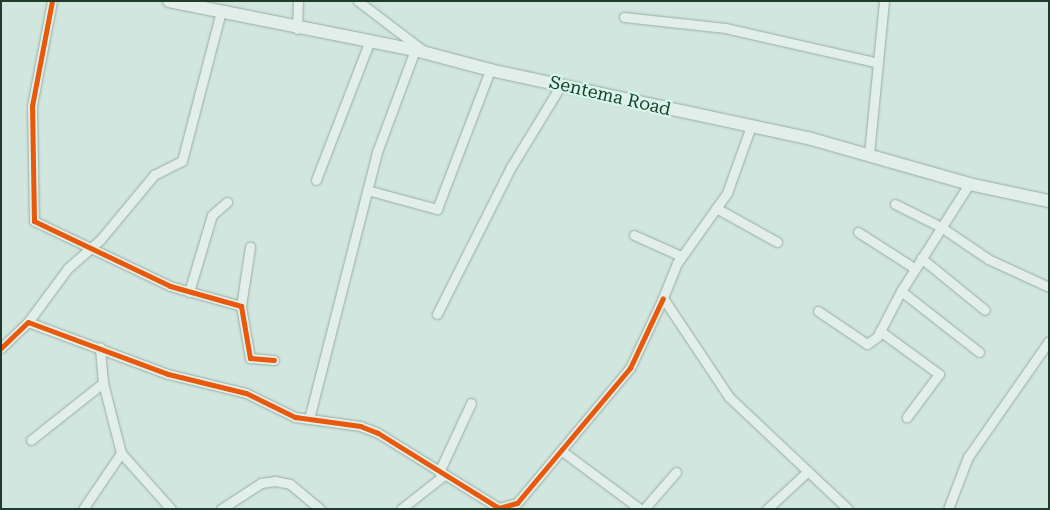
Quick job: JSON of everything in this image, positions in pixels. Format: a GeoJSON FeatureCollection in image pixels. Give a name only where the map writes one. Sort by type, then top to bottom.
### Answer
{"type":"FeatureCollection","features":[{"type":"Feature","properties":{"kind":"main road","name":"Sentema Road"},"geometry":{"type":"LineString","coordinates":[[169,1],[297,29],[370,40],[490,70],[751,126],[869,154],[969,184],[1049,201]]}},
{"type":"Feature","properties":{"kind":"street"},"geometry":{"type":"LineString","coordinates":[[52,1],[32,106],[31,217],[38,226],[69,235],[90,248],[188,292],[241,306]]}},
{"type":"Feature","properties":{"kind":"street"},"geometry":{"type":"LineString","coordinates":[[297,29],[298,1]]}},
{"type":"Feature","properties":{"kind":"street"},"geometry":{"type":"LineString","coordinates":[[309,419],[367,190],[421,52],[358,1]]}},
{"type":"Feature","properties":{"kind":"street"},"geometry":{"type":"LineString","coordinates":[[869,154],[875,62],[884,1]]}},
{"type":"Feature","properties":{"kind":"street"},"geometry":{"type":"LineString","coordinates":[[1,348],[28,322],[46,293],[90,248],[154,175],[182,161],[221,11]]}},
{"type":"Feature","properties":{"kind":"street"},"geometry":{"type":"LineString","coordinates":[[624,17],[725,28],[875,62]]}},
{"type":"Feature","properties":{"kind":"street"},"geometry":{"type":"LineString","coordinates":[[316,180],[370,40]]}},
{"type":"Feature","properties":{"kind":"street"},"geometry":{"type":"LineString","coordinates":[[367,190],[438,209],[490,70]]}},
{"type":"Feature","properties":{"kind":"street"},"geometry":{"type":"LineString","coordinates":[[436,314],[511,167],[561,85]]}},
{"type":"Feature","properties":{"kind":"street"},"geometry":{"type":"LineString","coordinates":[[28,322],[100,347],[168,374],[246,393],[277,411],[378,433],[492,508],[517,503],[630,368],[682,256],[731,185],[751,126]]}},
{"type":"Feature","properties":{"kind":"street"},"geometry":{"type":"LineString","coordinates":[[818,311],[863,343],[871,342],[880,330],[914,268],[969,184]]}},
{"type":"Feature","properties":{"kind":"street"},"geometry":{"type":"LineString","coordinates":[[188,292],[212,215],[226,202]]}},
{"type":"Feature","properties":{"kind":"street"},"geometry":{"type":"LineString","coordinates":[[895,204],[941,227],[988,260],[1049,287]]}},
{"type":"Feature","properties":{"kind":"street"},"geometry":{"type":"LineString","coordinates":[[716,208],[777,242]]}},
{"type":"Feature","properties":{"kind":"street"},"geometry":{"type":"LineString","coordinates":[[858,232],[914,268]]}},
{"type":"Feature","properties":{"kind":"street"},"geometry":{"type":"LineString","coordinates":[[634,235],[682,256]]}},
{"type":"Feature","properties":{"kind":"street"},"geometry":{"type":"LineString","coordinates":[[250,247],[241,306],[250,358],[274,360]]}},
{"type":"Feature","properties":{"kind":"street"},"geometry":{"type":"LineString","coordinates":[[921,258],[985,310]]}},
{"type":"Feature","properties":{"kind":"street"},"geometry":{"type":"LineString","coordinates":[[901,291],[979,352]]}},
{"type":"Feature","properties":{"kind":"street"},"geometry":{"type":"LineString","coordinates":[[663,298],[730,397],[847,508]]}},
{"type":"Feature","properties":{"kind":"street"},"geometry":{"type":"LineString","coordinates":[[880,330],[939,374],[907,417]]}},
{"type":"Feature","properties":{"kind":"street"},"geometry":{"type":"LineString","coordinates":[[948,509],[968,457],[1049,342]]}},
{"type":"Feature","properties":{"kind":"street"},"geometry":{"type":"LineString","coordinates":[[100,347],[103,383],[120,453],[171,509]]}},
{"type":"Feature","properties":{"kind":"street"},"geometry":{"type":"LineString","coordinates":[[31,440],[103,383]]}},
{"type":"Feature","properties":{"kind":"street"},"geometry":{"type":"LineString","coordinates":[[401,509],[441,474],[471,403]]}},
{"type":"Feature","properties":{"kind":"street"},"geometry":{"type":"LineString","coordinates":[[562,451],[640,509]]}},
{"type":"Feature","properties":{"kind":"street"},"geometry":{"type":"LineString","coordinates":[[82,509],[120,453]]}},
{"type":"Feature","properties":{"kind":"street"},"geometry":{"type":"LineString","coordinates":[[768,509],[808,471]]}},
{"type":"Feature","properties":{"kind":"street"},"geometry":{"type":"LineString","coordinates":[[644,509],[676,472]]}},
{"type":"Feature","properties":{"kind":"street"},"geometry":{"type":"LineString","coordinates":[[221,509],[261,483],[275,481],[290,484],[320,509]]}},
{"type":"Feature","properties":{"kind":"cycle path"},"geometry":{"type":"LineString","coordinates":[[52,1],[32,106],[34,221],[170,286],[241,306],[250,358],[274,360]]}},
{"type":"Feature","properties":{"kind":"cycle path"},"geometry":{"type":"LineString","coordinates":[[1,348],[28,322],[168,374],[246,393],[295,417],[360,426],[378,433],[499,508],[517,503],[630,368],[663,298]]}}]}
